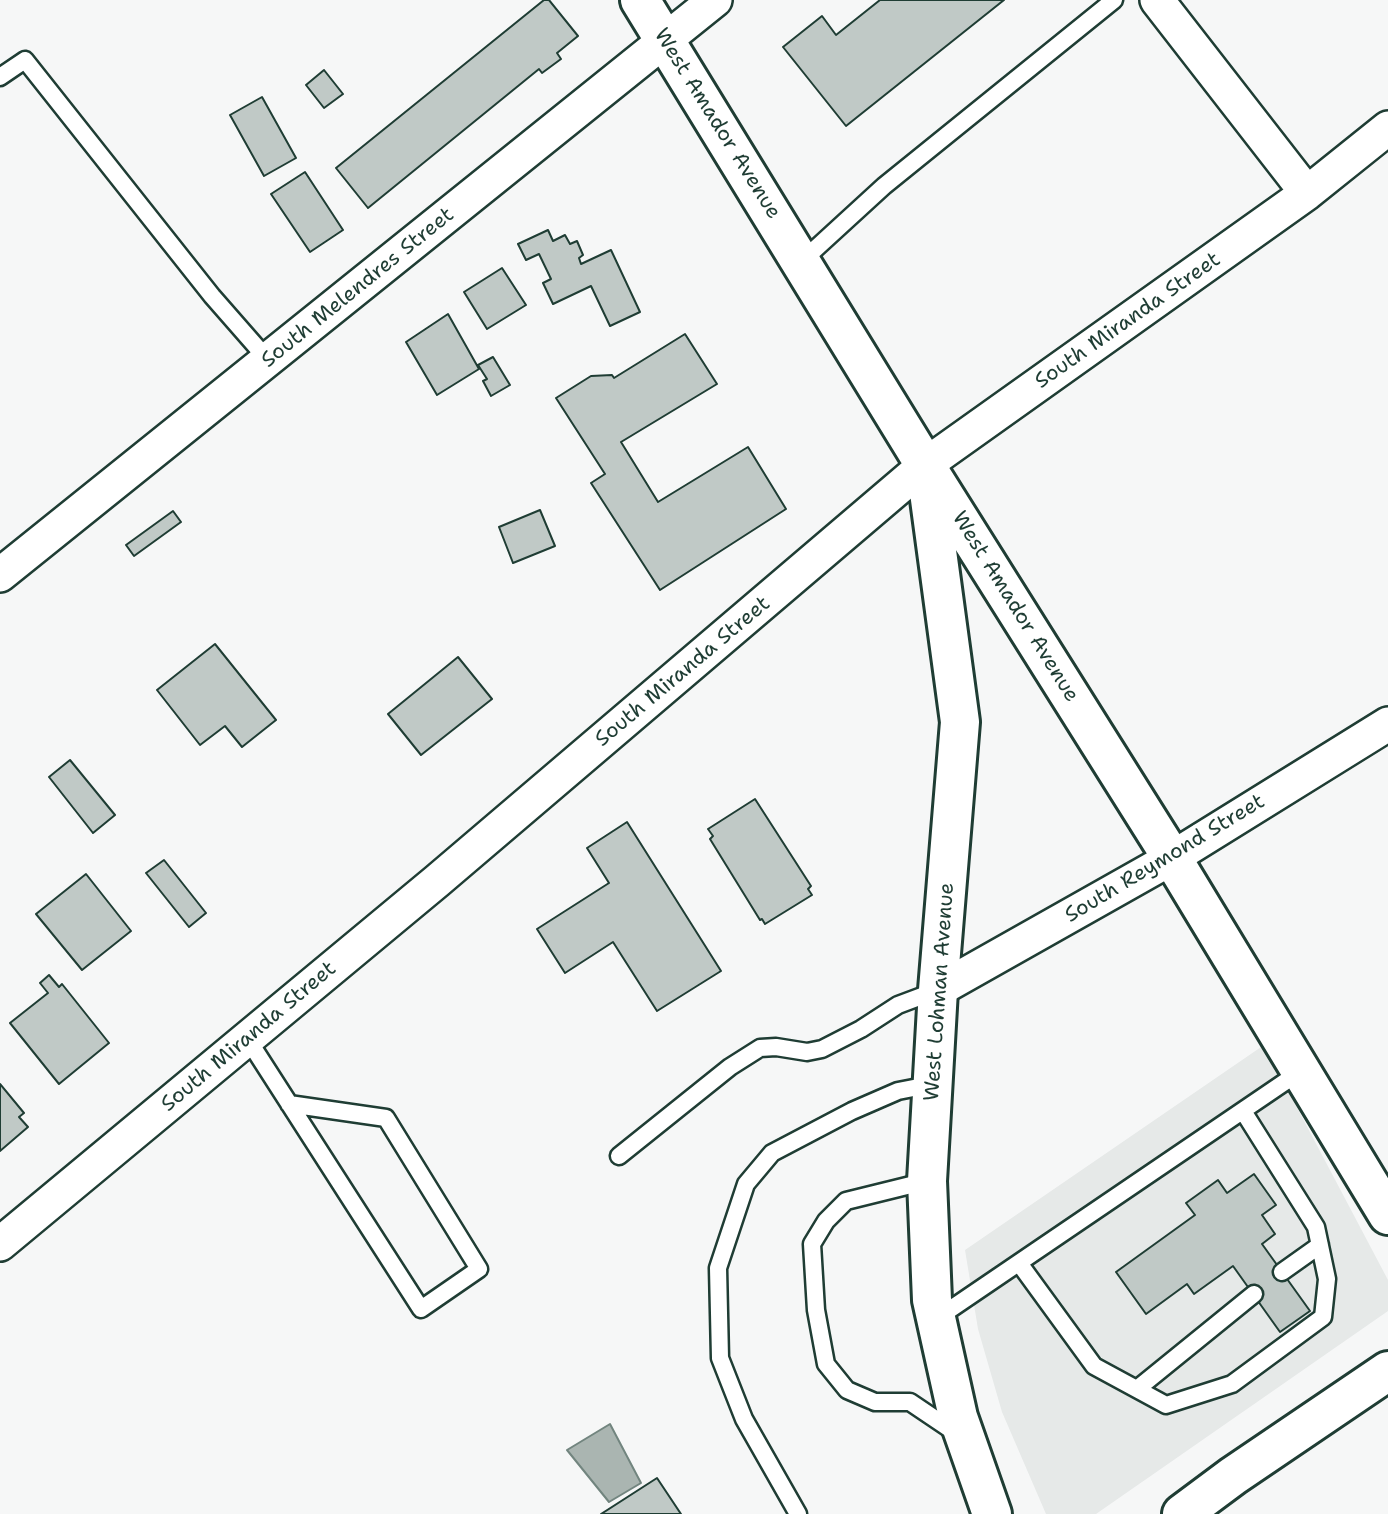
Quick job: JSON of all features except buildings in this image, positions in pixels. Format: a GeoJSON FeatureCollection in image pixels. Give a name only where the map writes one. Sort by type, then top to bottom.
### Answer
{"type":"FeatureCollection","features":[{"type":"Feature","properties":{"kind":"main road","name":"West Amador Avenue"},"geometry":{"type":"LineString","coordinates":[[640,0],[925,465],[1172,858],[1388,1214]]}},
{"type":"Feature","properties":{"kind":"main road","name":"West Lohman Avenue"},"geometry":{"type":"LineString","coordinates":[[925,465],[960,722],[938,990],[927,1181],[932,1300],[958,1418],[992,1514]]}},
{"type":"Feature","properties":{"kind":"main road"},"geometry":{"type":"LineString","coordinates":[[1182,1514],[1233,1476],[1388,1371]]}},
{"type":"Feature","properties":{"kind":"street","name":"South Melendres Street"},"geometry":{"type":"LineString","coordinates":[[0,575],[715,0]]}},
{"type":"Feature","properties":{"kind":"street"},"geometry":{"type":"LineString","coordinates":[[1157,0],[1307,193]]}},
{"type":"Feature","properties":{"kind":"street","name":"South Miranda Street"},"geometry":{"type":"LineString","coordinates":[[0,1244],[459,863],[925,465],[1307,193],[1388,128]]}},
{"type":"Feature","properties":{"kind":"street","name":"South Reymond Street"},"geometry":{"type":"LineString","coordinates":[[938,990],[1172,858],[1388,724]]}},
{"type":"Feature","properties":{"kind":"lane"},"geometry":{"type":"LineString","coordinates":[[801,262],[884,186],[1114,0]]}},
{"type":"Feature","properties":{"kind":"lane"},"geometry":{"type":"LineString","coordinates":[[0,77],[25,60],[212,296],[268,360]]}},
{"type":"Feature","properties":{"kind":"lane"},"geometry":{"type":"LineString","coordinates":[[619,1156],[730,1068],[760,1048],[776,1047],[807,1052],[822,1049],[861,1029],[898,1005],[938,990]]}},
{"type":"Feature","properties":{"kind":"lane"},"geometry":{"type":"LineString","coordinates":[[247,1038],[289,1104],[421,1309],[479,1269],[386,1118],[289,1104]]}},
{"type":"Feature","properties":{"kind":"lane"},"geometry":{"type":"LineString","coordinates":[[936,1319],[1301,1071]]}},
{"type":"Feature","properties":{"kind":"lane"},"geometry":{"type":"LineString","coordinates":[[798,1514],[744,1419],[720,1358],[718,1268],[747,1184],[772,1153],[852,1111],[898,1091],[934,1084]]}},
{"type":"Feature","properties":{"kind":"lane"},"geometry":{"type":"LineString","coordinates":[[1019,1263],[1094,1366],[1166,1405],[1232,1384],[1323,1317],[1327,1279],[1316,1227],[1243,1111]]}},
{"type":"Feature","properties":{"kind":"lane"},"geometry":{"type":"LineString","coordinates":[[927,1181],[846,1200],[826,1221],[812,1244],[816,1310],[826,1364],[847,1390],[875,1402],[911,1402],[966,1440]]}},
{"type":"Feature","properties":{"kind":"lane"},"geometry":{"type":"LineString","coordinates":[[1282,1272],[1320,1245]]}},
{"type":"Feature","properties":{"kind":"lane"},"geometry":{"type":"LineString","coordinates":[[1137,1389],[1254,1294]]}},
{"type":"Feature","properties":{"kind":"shaded area"},"geometry":{"type":"Polygon","coordinates":[[[1264,1045],[1388,1280],[1388,1311],[1096,1514],[1046,1514],[1002,1412],[978,1329],[965,1250],[1264,1045]]]}},
{"type":"Feature","properties":{"kind":"shaded area"},"geometry":{"type":"Polygon","coordinates":[[[610,1424],[641,1483],[609,1502],[567,1450],[610,1424]]]}}]}
